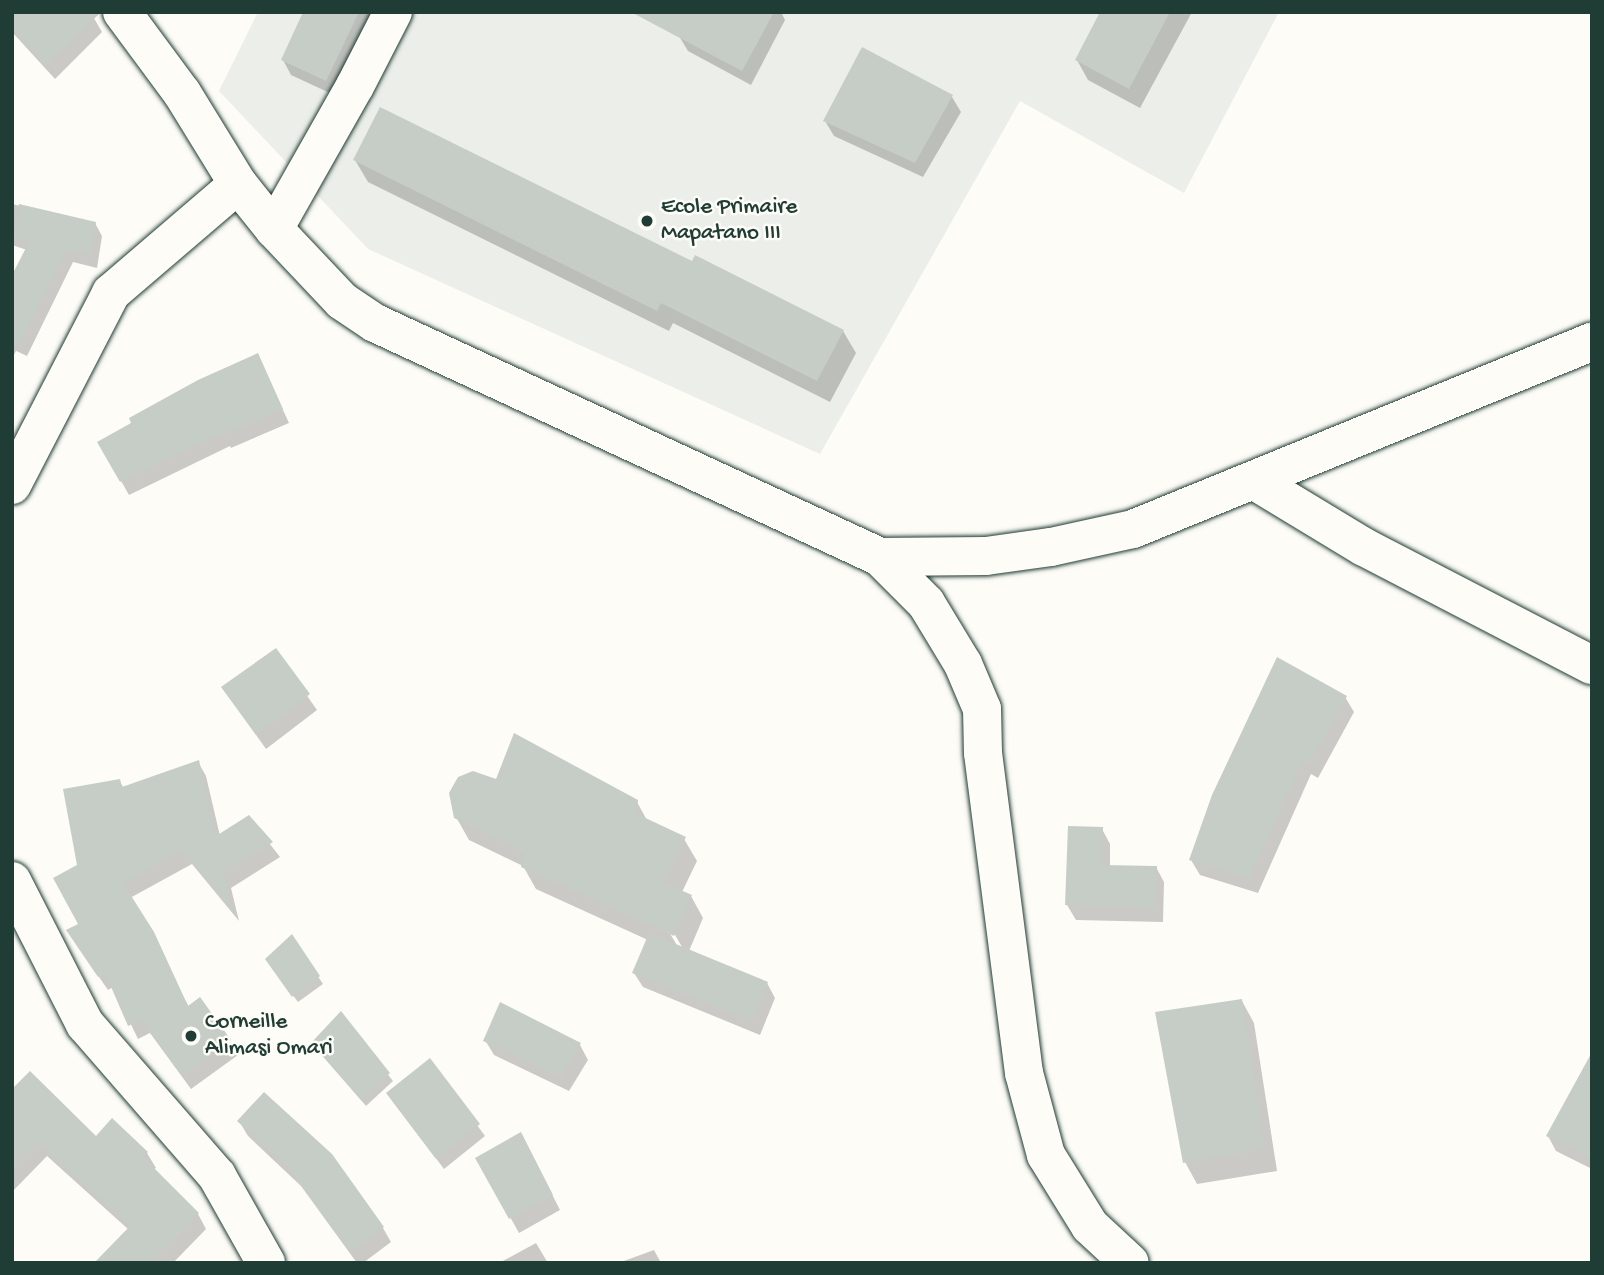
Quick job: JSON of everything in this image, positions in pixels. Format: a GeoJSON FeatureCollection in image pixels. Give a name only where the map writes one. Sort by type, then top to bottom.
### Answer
{"type":"FeatureCollection","features":[{"type":"Feature","properties":{"kind":"street"},"geometry":{"type":"LineString","coordinates":[[122,12],[182,93],[238,184],[274,229],[342,301],[375,323],[880,557],[926,603],[963,664],[982,709],[983,752],[1024,1073],[1046,1155],[1090,1226],[1130,1263]]}},
{"type":"Feature","properties":{"kind":"street"},"geometry":{"type":"LineString","coordinates":[[274,229],[355,86],[393,12]]}},
{"type":"Feature","properties":{"kind":"street"},"geometry":{"type":"LineString","coordinates":[[12,485],[111,293],[238,184]]}},
{"type":"Feature","properties":{"kind":"street"},"geometry":{"type":"LineString","coordinates":[[880,557],[986,556],[1051,547],[1133,528],[1255,481],[1592,342]]}},
{"type":"Feature","properties":{"kind":"street"},"geometry":{"type":"LineString","coordinates":[[1255,481],[1364,547],[1592,665]]}},
{"type":"Feature","properties":{"kind":"street"},"geometry":{"type":"LineString","coordinates":[[12,881],[85,1024],[217,1176],[266,1263]]}},
{"type":"Feature","properties":{"kind":"shaded area","name":"Ecole Primaire Mapatano III"},"geometry":{"type":"Polygon","coordinates":[[[258,12],[1279,12],[1184,193],[1020,101],[820,454],[368,249],[219,91],[258,12]]]}},
{"type":"Feature","properties":{"kind":"building"},"geometry":{"type":"Polygon","coordinates":[[[12,12],[101,12],[46,66],[12,29],[12,12]]]}},
{"type":"Feature","properties":{"kind":"building"},"geometry":{"type":"Polygon","coordinates":[[[303,12],[359,12],[326,81],[281,60],[303,12]]]}},
{"type":"Feature","properties":{"kind":"building"},"geometry":{"type":"Polygon","coordinates":[[[631,12],[774,12],[742,71],[631,12]]]}},
{"type":"Feature","properties":{"kind":"building"},"geometry":{"type":"Polygon","coordinates":[[[1100,12],[1170,12],[1129,89],[1075,60],[1100,12]]]}},
{"type":"Feature","properties":{"kind":"building"},"geometry":{"type":"Polygon","coordinates":[[[862,47],[953,95],[915,163],[823,121],[862,47]]]}},
{"type":"Feature","properties":{"kind":"building"},"geometry":{"type":"Polygon","coordinates":[[[380,107],[692,261],[695,255],[844,330],[817,381],[661,303],[657,311],[353,160],[380,107]]]}},
{"type":"Feature","properties":{"kind":"building"},"geometry":{"type":"Polygon","coordinates":[[[19,204],[96,222],[90,256],[66,250],[12,359],[12,275],[29,242],[13,238],[19,204]]]}},
{"type":"Feature","properties":{"kind":"building"},"geometry":{"type":"Polygon","coordinates":[[[258,353],[283,409],[222,436],[221,433],[120,482],[97,442],[131,423],[129,418],[198,380],[258,353]]]}},
{"type":"Feature","properties":{"kind":"building"},"geometry":{"type":"Polygon","coordinates":[[[276,648],[310,694],[256,735],[221,687],[276,648]]]}},
{"type":"Feature","properties":{"kind":"building"},"geometry":{"type":"Polygon","coordinates":[[[1277,657],[1347,696],[1309,764],[1302,761],[1249,879],[1189,860],[1212,795],[1277,657]]]}},
{"type":"Feature","properties":{"kind":"building"},"geometry":{"type":"Polygon","coordinates":[[[514,733],[638,800],[637,814],[686,837],[664,883],[692,895],[674,936],[521,867],[524,853],[454,818],[449,793],[458,777],[473,771],[496,779],[514,733]]]}},
{"type":"Feature","properties":{"kind":"building"},"geometry":{"type":"Polygon","coordinates":[[[199,760],[216,836],[249,815],[273,842],[224,873],[233,913],[183,850],[123,883],[154,932],[188,1006],[200,997],[231,1040],[182,1076],[141,1020],[128,1026],[105,973],[98,977],[66,930],[78,924],[53,878],[77,865],[63,789],[120,779],[122,787],[199,760]]]}},
{"type":"Feature","properties":{"kind":"building"},"geometry":{"type":"Polygon","coordinates":[[[1068,826],[1103,827],[1102,865],[1157,866],[1155,908],[1065,905],[1068,826]]]}},
{"type":"Feature","properties":{"kind":"building"},"geometry":{"type":"Polygon","coordinates":[[[649,933],[768,982],[752,1021],[632,973],[649,933]]]}},
{"type":"Feature","properties":{"kind":"building"},"geometry":{"type":"Polygon","coordinates":[[[292,934],[320,976],[292,997],[265,959],[292,934]]]}},
{"type":"Feature","properties":{"kind":"building"},"geometry":{"type":"Polygon","coordinates":[[[1242,999],[1265,1149],[1183,1163],[1155,1012],[1242,999]]]}},
{"type":"Feature","properties":{"kind":"building"},"geometry":{"type":"Polygon","coordinates":[[[500,1002],[581,1043],[561,1077],[483,1041],[500,1002]]]}},
{"type":"Feature","properties":{"kind":"building"},"geometry":{"type":"Polygon","coordinates":[[[341,1011],[390,1073],[361,1100],[311,1043],[341,1011]]]}},
{"type":"Feature","properties":{"kind":"building"},"geometry":{"type":"Polygon","coordinates":[[[1592,1052],[1592,1159],[1546,1136],[1592,1052]]]}},
{"type":"Feature","properties":{"kind":"building"},"geometry":{"type":"Polygon","coordinates":[[[430,1058],[480,1124],[436,1159],[386,1093],[430,1058]]]}},
{"type":"Feature","properties":{"kind":"building"},"geometry":{"type":"Polygon","coordinates":[[[30,1071],[96,1136],[112,1118],[148,1152],[143,1157],[199,1213],[150,1263],[94,1263],[130,1226],[38,1143],[12,1169],[12,1089],[30,1071]]]}},
{"type":"Feature","properties":{"kind":"building"},"geometry":{"type":"Polygon","coordinates":[[[264,1092],[332,1154],[384,1227],[350,1252],[291,1171],[237,1121],[264,1092]]]}},
{"type":"Feature","properties":{"kind":"building"},"geometry":{"type":"Polygon","coordinates":[[[521,1132],[553,1195],[509,1219],[475,1158],[521,1132]]]}},
{"type":"Feature","properties":{"kind":"place","name":"Ecole Primaire Mapatano III"},"geometry":{"type":"Point","coordinates":[647,221]}},
{"type":"Feature","properties":{"kind":"place","name":"Corneille Alimasi Omari"},"geometry":{"type":"Point","coordinates":[191,1036]}}]}
